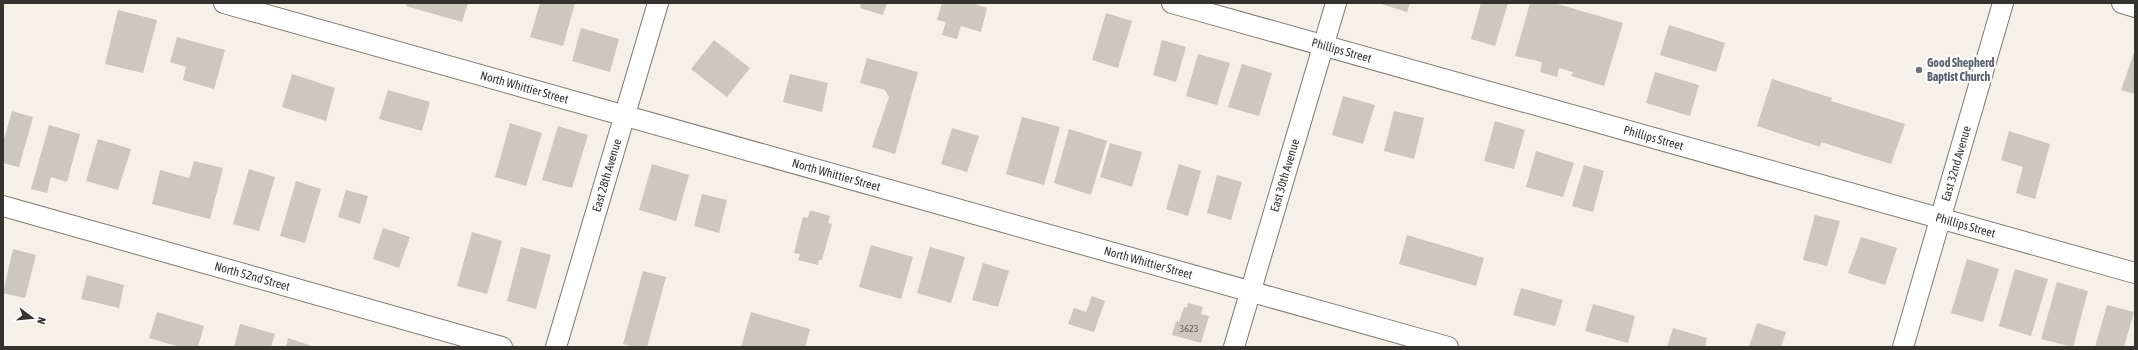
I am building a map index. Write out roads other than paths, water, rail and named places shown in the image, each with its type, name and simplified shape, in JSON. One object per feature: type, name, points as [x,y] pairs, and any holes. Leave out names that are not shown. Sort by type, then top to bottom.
[{"type":"street","name":"North Whittier Street","points":[[224,3],[1448,347]]},
{"type":"street","name":"East 28th Avenue","points":[[556,347],[658,3]]},
{"type":"street","name":"Phillips Street","points":[[1172,3],[2135,273]]},
{"type":"street","name":"East 30th Avenue","points":[[1234,347],[1336,3]]},
{"type":"street","name":"East 32nd Avenue","points":[[1902,347],[2002,3]]},
{"type":"street","points":[[2122,3],[2135,7]]},
{"type":"street","name":"North 52nd Street","points":[[3,206],[502,347]]},
{"type":"place","name":"Good Shepherd Baptist Church","points":[[1919,70]]}]
